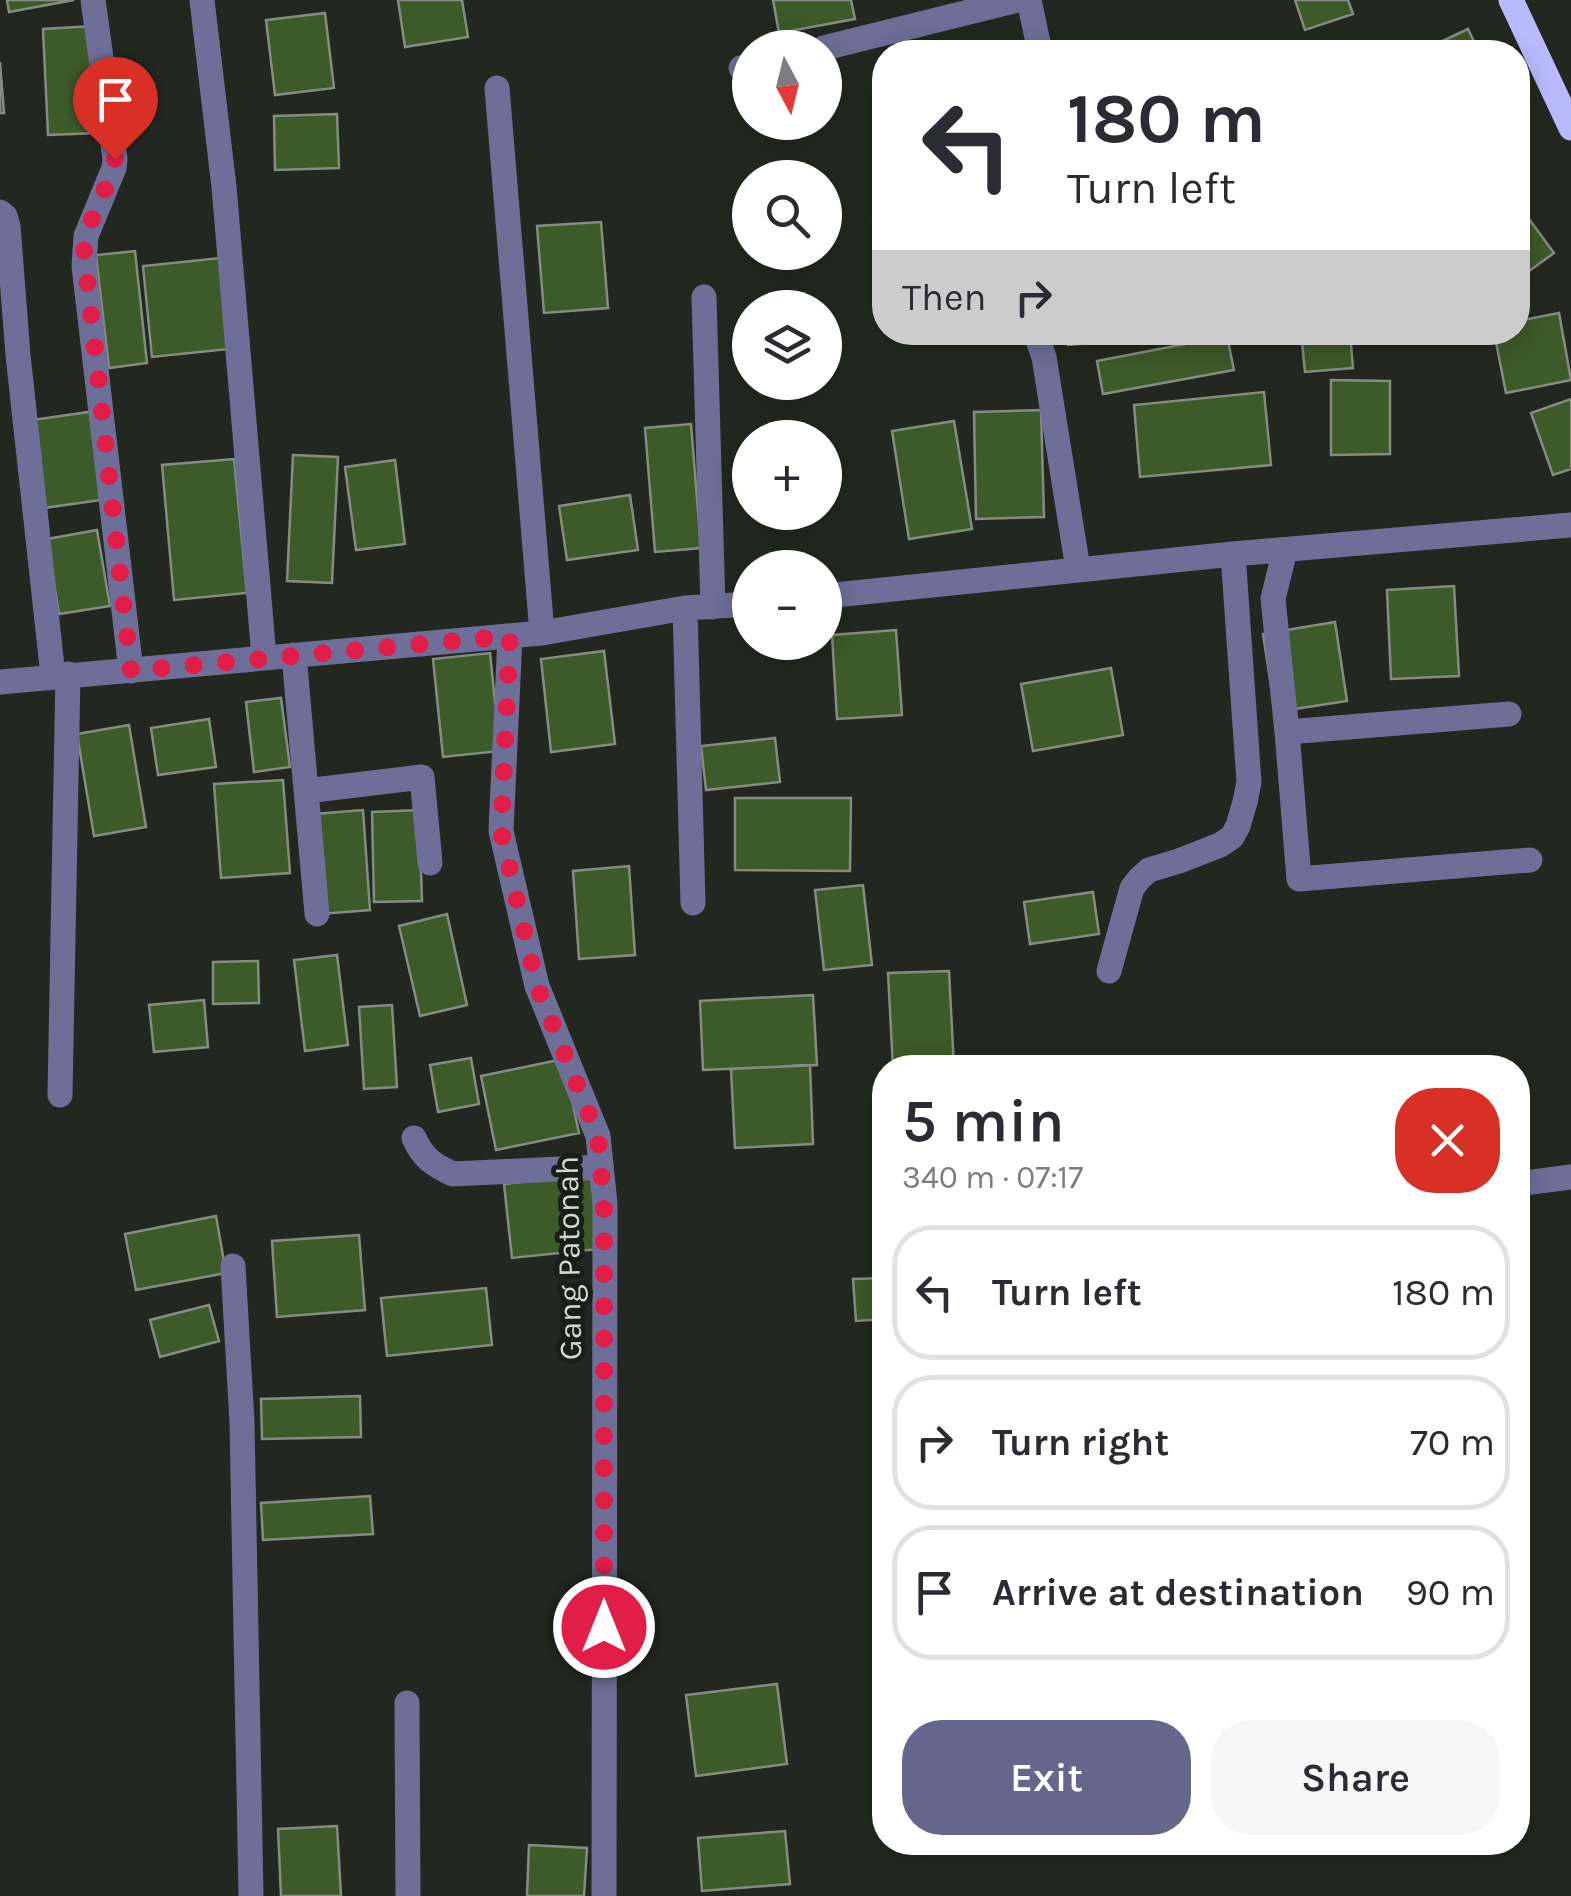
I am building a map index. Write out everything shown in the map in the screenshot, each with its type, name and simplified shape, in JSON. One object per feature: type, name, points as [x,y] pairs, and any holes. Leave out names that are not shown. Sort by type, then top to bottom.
[{"type":"main road","points":[[1512,0],[1571,128]]},
{"type":"street","points":[[93,0],[115,159],[86,236],[84,266],[131,671]]},
{"type":"street","points":[[202,0],[224,187],[264,657]]},
{"type":"street","points":[[842,44],[1017,0]]},
{"type":"street","points":[[1029,0],[1037,40]]},
{"type":"street","points":[[497,88],[542,633]]},
{"type":"street","points":[[0,212],[6,216],[8,226],[18,355],[60,675],[60,1095]]},
{"type":"street","points":[[704,297],[714,608]]},
{"type":"street","points":[[1040,345],[1078,570]]},
{"type":"street","points":[[842,594],[1571,524]]},
{"type":"street","points":[[1285,550],[1272,599],[1299,879],[1530,860]]},
{"type":"street","points":[[1109,972],[1132,888],[1140,878],[1149,870],[1220,844],[1232,837],[1238,826],[1249,782],[1233,554]]},
{"type":"street","points":[[0,682],[542,633],[685,608],[732,606]]},
{"type":"street","points":[[685,608],[693,902]]},
{"type":"street","name":"Gang Patonah","points":[[510,636],[501,831],[537,986],[598,1136],[604,1204],[604,1896]]},
{"type":"street","points":[[294,655],[317,914]]},
{"type":"street","points":[[1287,732],[1509,714]]},
{"type":"street","points":[[306,791],[422,777],[430,862]]},
{"type":"street","points":[[414,1138],[432,1164],[453,1174],[600,1167]]},
{"type":"street","points":[[1530,1183],[1571,1178]]},
{"type":"street","points":[[233,1266],[242,1422],[252,1896]]},
{"type":"street","points":[[407,1703],[408,1896]]},
{"type":"building","points":[[7,0],[74,0],[9,12]]},
{"type":"building","points":[[398,0],[462,0],[468,37],[405,47]]},
{"type":"building","points":[[773,0],[851,0],[855,19],[778,30]]},
{"type":"building","points":[[1295,0],[1348,0],[1353,14],[1305,30]]},
{"type":"building","points":[[325,13],[334,88],[275,95],[266,20]]},
{"type":"building","points":[[93,26],[98,133],[48,135],[43,29]]},
{"type":"building","points":[[1468,29],[1473,40],[1445,40]]},
{"type":"building","points":[[0,62],[4,113],[0,113]]},
{"type":"building","points":[[337,114],[339,168],[275,170],[274,116]]},
{"type":"building","points":[[1530,220],[1554,253],[1530,270]]},
{"type":"building","points":[[601,222],[608,308],[544,313],[537,226]]},
{"type":"building","points":[[135,251],[147,363],[109,368],[96,255]]},
{"type":"building","points":[[220,258],[229,349],[152,357],[143,266]]},
{"type":"building","points":[[1559,313],[1571,380],[1506,393],[1497,345],[1530,345],[1530,319]]},
{"type":"building","points":[[1180,345],[1229,345],[1234,370],[1103,394],[1097,361]]},
{"type":"building","points":[[1302,345],[1351,345],[1353,368],[1305,372]]},
{"type":"building","points":[[1331,380],[1390,381],[1390,454],[1331,455]]},
{"type":"building","points":[[1264,392],[1271,465],[1140,477],[1134,405]]},
{"type":"building","points":[[1571,399],[1571,469],[1553,475],[1531,413]]},
{"type":"building","points":[[1041,410],[1044,517],[976,519],[974,412]]},
{"type":"building","points":[[96,411],[108,499],[44,508],[32,420]]},
{"type":"building","points":[[954,421],[972,529],[909,539],[892,431]]},
{"type":"building","points":[[691,424],[701,548],[655,552],[645,428]]},
{"type":"building","points":[[293,455],[338,457],[332,583],[287,581]]},
{"type":"building","points":[[234,459],[247,593],[174,600],[162,465]]},
{"type":"building","points":[[395,460],[405,544],[356,550],[345,467]]},
{"type":"building","points":[[630,495],[638,550],[567,560],[559,506]]},
{"type":"building","points":[[97,530],[110,606],[59,614],[47,539]]},
{"type":"building","points":[[1454,586],[1459,676],[1391,679],[1387,590]]},
{"type":"building","points":[[1335,622],[1347,701],[1275,712],[1263,634]]},
{"type":"building","points":[[896,630],[902,715],[837,719],[833,660],[842,660],[842,634]]},
{"type":"building","points":[[604,651],[615,744],[551,752],[541,659]]},
{"type":"building","points":[[490,653],[500,751],[443,757],[433,659]]},
{"type":"building","points":[[1111,668],[1123,735],[1033,751],[1021,684]]},
{"type":"building","points":[[281,698],[290,767],[254,772],[246,702]]},
{"type":"building","points":[[209,719],[216,767],[158,775],[151,728]]},
{"type":"building","points":[[129,725],[146,827],[94,836],[77,734]]},
{"type":"building","points":[[775,738],[780,782],[706,790],[701,746]]},
{"type":"building","points":[[283,780],[290,873],[221,878],[214,784]]},
{"type":"building","points":[[735,798],[851,798],[850,871],[735,870]]},
{"type":"building","points":[[363,810],[370,910],[321,914],[314,814]]},
{"type":"building","points":[[419,810],[422,901],[374,902],[372,812]]},
{"type":"building","points":[[629,866],[635,955],[579,959],[573,871]]},
{"type":"building","points":[[863,885],[872,965],[824,970],[815,890]]},
{"type":"building","points":[[1093,892],[1099,934],[1030,944],[1024,902]]},
{"type":"building","points":[[447,914],[467,1005],[420,1016],[399,926]]},
{"type":"building","points":[[337,955],[348,1045],[305,1051],[294,960]]},
{"type":"building","points":[[258,961],[259,1003],[213,1004],[213,962]]},
{"type":"building","points":[[949,971],[953,1055],[892,1055],[888,973]]},
{"type":"building","points":[[813,995],[817,1065],[703,1070],[700,1001]]},
{"type":"building","points":[[204,1000],[208,1047],[154,1052],[149,1005]]},
{"type":"building","points":[[392,1005],[397,1087],[364,1089],[359,1007]]},
{"type":"building","points":[[471,1058],[479,1104],[438,1112],[430,1065]]},
{"type":"building","points":[[563,1059],[579,1133],[496,1150],[481,1076]]},
{"type":"building","points":[[810,1065],[813,1144],[735,1148],[731,1069]]},
{"type":"building","points":[[592,1175],[599,1249],[512,1258],[504,1184]]},
{"type":"building","points":[[216,1216],[226,1273],[136,1290],[125,1234]]},
{"type":"building","points":[[359,1235],[365,1310],[277,1317],[272,1241]]},
{"type":"building","points":[[872,1278],[872,1320],[856,1321],[853,1279]]},
{"type":"building","points":[[486,1288],[492,1345],[387,1356],[381,1298]]},
{"type":"building","points":[[209,1305],[219,1341],[160,1357],[150,1320]]},
{"type":"building","points":[[360,1396],[361,1437],[262,1439],[261,1399]]},
{"type":"building","points":[[370,1496],[373,1534],[263,1540],[261,1503]]},
{"type":"building","points":[[777,1684],[787,1764],[696,1776],[686,1695]]},
{"type":"building","points":[[337,1826],[341,1896],[281,1896],[278,1829]]},
{"type":"building","points":[[785,1831],[790,1884],[702,1891],[698,1838]]},
{"type":"building","points":[[529,1845],[587,1848],[584,1896],[527,1896]]},
{"type":"route","points":[[115,159],[86,236],[84,266],[131,671],[510,636],[501,831],[537,986],[598,1136],[604,1204],[604,1627]]}]
